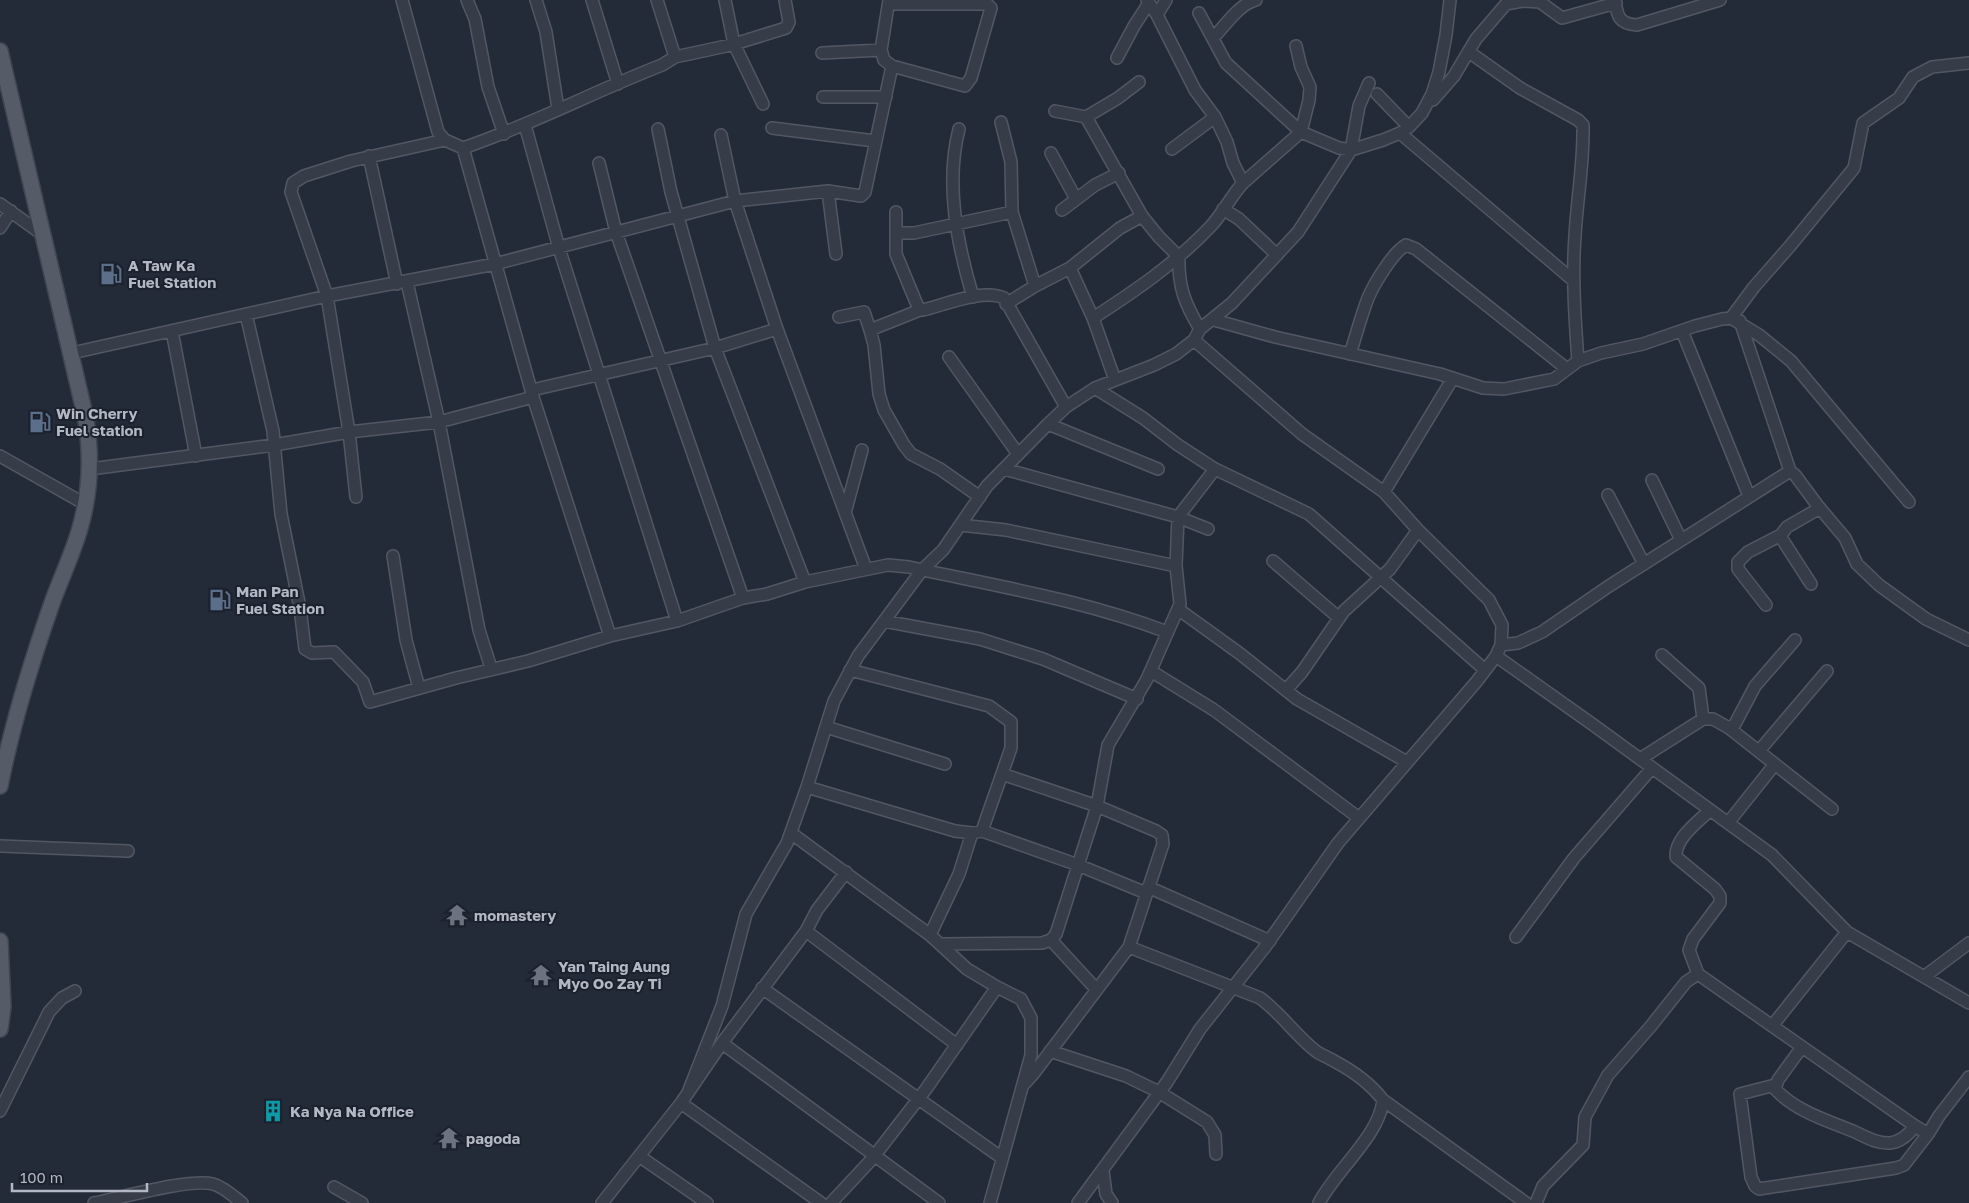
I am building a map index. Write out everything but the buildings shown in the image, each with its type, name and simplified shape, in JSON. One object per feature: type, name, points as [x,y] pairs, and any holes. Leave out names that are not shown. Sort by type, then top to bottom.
[{"type":"main road","points":[[0,51],[42,234],[72,353],[89,440],[90,469],[80,528],[52,603],[17,710],[0,749]]},
{"type":"main road","points":[[0,786],[17,710]]},
{"type":"main road","points":[[0,942],[3,1007],[0,1030]]},
{"type":"street","points":[[402,0],[438,132],[445,140],[463,148],[525,125],[558,109],[662,66],[675,57],[734,44],[786,28],[789,22],[785,0]]},
{"type":"street","points":[[467,0],[475,19],[488,87],[504,134]]},
{"type":"street","points":[[536,0],[546,32],[558,109]]},
{"type":"street","points":[[592,0],[618,84]]},
{"type":"street","points":[[657,0],[675,57]]},
{"type":"street","points":[[725,0],[734,44],[762,104]]},
{"type":"street","points":[[1157,15],[1166,0]]},
{"type":"street","points":[[1213,38],[1242,7],[1256,0]]},
{"type":"street","points":[[1422,113],[1432,94],[1439,72],[1450,0]]},
{"type":"street","points":[[1199,13],[1226,63],[1301,132],[1340,148],[1351,150],[1384,140],[1405,130],[1454,76],[1476,39],[1506,4],[1510,2],[1540,2],[1562,18],[1615,2],[1620,19],[1625,24],[1637,25],[1720,0]]},
{"type":"street","points":[[1118,58],[1148,1],[1195,90],[1215,117],[1243,183]]},
{"type":"street","points":[[889,2],[987,4],[992,8],[972,78],[965,86],[892,66],[884,60],[881,50],[889,2]]},
{"type":"street","points":[[1093,318],[1134,291],[1179,257],[1212,224],[1243,183],[1301,132],[1309,100],[1310,87],[1301,67],[1296,46]]},
{"type":"street","points":[[822,54],[881,50]]},
{"type":"street","points":[[1469,52],[1520,88],[1578,120],[1583,125],[1584,143],[1574,237],[1574,309],[1578,361]]},
{"type":"street","points":[[1969,63],[1932,67],[1913,77],[1899,98],[1863,123],[1854,168],[1754,287],[1736,320],[1790,471],[1795,474],[1845,538],[1857,564],[1879,585],[1926,619],[1969,640]]},
{"type":"street","points":[[72,353],[327,296],[495,264],[734,201],[828,191],[862,196],[865,192],[892,66]]},
{"type":"street","points":[[1055,111],[1086,117],[1118,98],[1139,82]]},
{"type":"street","points":[[689,1090],[722,1006],[746,914],[787,843],[834,701],[858,656],[922,570],[943,550],[987,486],[1048,424],[1066,407],[1095,388],[1154,365],[1176,354],[1232,303],[1298,232],[1351,150],[1359,106],[1369,83]]},
{"type":"street","points":[[1377,94],[1405,130],[1574,281]]},
{"type":"street","points":[[823,97],[886,97]]},
{"type":"street","points":[[1078,1203],[1159,1092],[1200,1029],[1270,941],[1338,843],[1496,656],[1501,645],[1502,625],[1489,600],[1418,530],[1384,492],[1302,434],[1197,334],[1185,303],[1178,277],[1179,257],[1142,216],[1086,117]]},
{"type":"street","points":[[1172,149],[1215,117]]},
{"type":"street","points":[[1001,122],[1011,162],[1012,212],[1034,286]]},
{"type":"street","points":[[525,125],[559,248],[677,621]]},
{"type":"street","points":[[772,128],[875,141]]},
{"type":"street","points":[[658,129],[671,192],[715,348],[805,582]]},
{"type":"street","points":[[959,129],[955,143],[953,168],[956,224],[959,244],[973,297]]},
{"type":"street","points":[[721,135],[734,201],[777,329],[866,570]]},
{"type":"street","points":[[356,497],[349,432],[327,296],[291,192],[293,183],[304,176],[369,156],[445,140]]},
{"type":"street","points":[[463,148],[533,393],[610,636]]},
{"type":"street","points":[[1051,152],[1076,199]]},
{"type":"street","points":[[369,156],[439,422],[479,630],[491,668]]},
{"type":"street","points":[[599,163],[616,232],[743,598]]},
{"type":"street","points":[[1062,210],[1095,185],[1118,174]]},
{"type":"street","points":[[828,191],[836,254]]},
{"type":"street","points":[[0,204],[42,234]]},
{"type":"street","points":[[1223,210],[1239,219],[1277,255]]},
{"type":"street","points":[[0,228],[11,211]]},
{"type":"street","points":[[896,212],[896,254],[913,299],[920,310]]},
{"type":"street","points":[[897,233],[914,233],[1012,212]]},
{"type":"street","points":[[1006,304],[1034,286],[1070,268],[1120,228],[1142,216]]},
{"type":"street","points":[[1350,354],[1368,297],[1391,261],[1401,248],[1406,245],[1416,249],[1567,370]]},
{"type":"street","points":[[1070,268],[1093,318],[1115,380]]},
{"type":"street","points":[[870,330],[920,310],[973,297],[997,295],[1004,298],[1066,407]]},
{"type":"street","points":[[839,317],[864,312],[874,345],[879,394],[884,410],[911,454],[940,470],[980,497]]},
{"type":"street","points":[[246,314],[273,431],[281,514],[300,608],[305,650],[312,653],[334,652],[363,682],[370,702],[491,668],[528,661],[610,636],[677,621],[743,598],[767,594],[805,582],[888,565],[922,570],[1078,602],[1134,619],[1167,632]]},
{"type":"street","points":[[1214,320],[1275,337],[1440,374],[1483,388],[1504,389],[1554,379],[1578,361],[1600,353],[1643,344],[1682,330],[1722,319],[1736,320],[1792,361],[1909,502]]},
{"type":"street","points":[[90,469],[274,445],[349,432],[439,422],[600,374],[715,348],[777,329]]},
{"type":"street","points":[[1682,330],[1749,496]]},
{"type":"street","points":[[172,331],[196,456]]},
{"type":"street","points":[[949,357],[1018,454]]},
{"type":"street","points":[[1384,492],[1453,378]]},
{"type":"street","points":[[1095,388],[1143,418],[1178,446],[1215,469],[1309,514],[1485,670]]},
{"type":"street","points":[[1048,424],[1158,470]]},
{"type":"street","points":[[845,513],[862,450]]},
{"type":"street","points":[[0,456],[85,504]]},
{"type":"street","points":[[1004,469],[1178,517],[1208,529]]},
{"type":"street","points":[[941,944],[1042,943],[1051,940],[1056,934],[1097,806],[1108,745],[1151,671],[1180,604],[1176,566],[1178,517],[1215,469]]},
{"type":"street","points":[[1501,645],[1518,643],[1542,632],[1790,471]]},
{"type":"street","points":[[1652,480],[1681,540]]},
{"type":"street","points":[[1608,495],[1644,564]]},
{"type":"street","points":[[1766,605],[1738,569],[1738,562],[1748,552],[1781,535],[1787,527],[1820,508]]},
{"type":"street","points":[[960,525],[1006,530],[1176,566]]},
{"type":"street","points":[[1286,690],[1302,672],[1344,611],[1390,569],[1418,530]]},
{"type":"street","points":[[1781,535],[1811,584]]},
{"type":"street","points":[[393,556],[406,640],[419,688]]},
{"type":"street","points":[[1273,561],[1339,618]]},
{"type":"street","points":[[1178,609],[1239,653],[1297,699],[1407,762]]},
{"type":"street","points":[[884,621],[980,639],[1034,656],[1136,699]]},
{"type":"street","points":[[1729,728],[1735,724],[1740,716],[1754,686],[1795,640]]},
{"type":"street","points":[[1662,655],[1699,688],[1703,719]]},
{"type":"street","points":[[1496,656],[1772,855],[1847,932],[1969,1003]]},
{"type":"street","points":[[850,670],[989,706],[1000,712],[1011,722],[1011,748],[1002,774],[959,874],[930,935]]},
{"type":"street","points":[[1151,671],[1214,710],[1359,818]]},
{"type":"street","points":[[1759,751],[1827,671]]},
{"type":"street","points":[[1640,759],[1703,719],[1713,720],[1729,728],[1832,809]]},
{"type":"street","points":[[826,727],[945,764]]},
{"type":"street","points":[[1728,824],[1775,764]]},
{"type":"street","points":[[1516,937],[1574,858],[1652,768]]},
{"type":"street","points":[[1002,774],[1097,806],[1156,831],[1162,836],[1163,844],[1129,947],[1022,1085]]},
{"type":"street","points":[[807,787],[954,831],[977,832],[1078,865],[1147,890],[1270,941]]},
{"type":"street","points":[[1710,810],[1676,848],[1676,857],[1715,889],[1720,896],[1720,904],[1693,939],[1688,950],[1698,974],[1928,1134]]},
{"type":"street","points":[[791,833],[930,935],[967,969],[996,987],[1021,999],[1031,1018],[1031,1055],[990,1203]]},
{"type":"street","points":[[0,846],[128,851]]},
{"type":"street","points":[[602,1203],[681,1103],[722,1043],[806,931],[817,910],[846,872]]},
{"type":"street","points":[[806,931],[957,1045]]},
{"type":"street","points":[[1772,1026],[1847,932]]},
{"type":"street","points":[[1051,940],[1096,989]]},
{"type":"street","points":[[1925,976],[1969,943]]},
{"type":"street","points":[[1129,947],[1260,998],[1275,1008],[1293,1030],[1318,1052],[1354,1072],[1377,1092],[1383,1100],[1526,1203]]},
{"type":"street","points":[[1536,1203],[1543,1186],[1583,1145],[1585,1117],[1608,1075],[1686,982],[1698,974]]},
{"type":"street","points":[[832,1203],[875,1155],[918,1099],[996,987]]},
{"type":"street","points":[[762,988],[1002,1158]]},
{"type":"street","points":[[0,1110],[49,1012],[62,998],[75,991]]},
{"type":"street","points":[[722,1043],[939,1203]]},
{"type":"street","points":[[1802,1047],[1775,1085],[1740,1094],[1752,1177],[1755,1186],[1760,1189],[1896,1168],[1904,1164],[1969,1077]]},
{"type":"street","points":[[1050,1051],[1126,1076],[1159,1092],[1207,1122],[1215,1135],[1216,1154]]},
{"type":"street","points":[[1775,1085],[1775,1089],[1779,1094],[1800,1109],[1881,1143],[1892,1143],[1909,1134],[1915,1126]]},
{"type":"street","points":[[1319,1203],[1372,1128],[1382,1111],[1383,1100]]},
{"type":"street","points":[[681,1103],[821,1203]]},
{"type":"street","points":[[639,1156],[707,1203]]},
{"type":"street","points":[[1103,1171],[1106,1194],[1112,1203]]},
{"type":"street","points":[[94,1203],[196,1182],[214,1184],[242,1203]]},
{"type":"street","points":[[334,1187],[362,1203]]},
{"type":"place","name":"A Taw Ka Fuel Station","points":[[111,274]]},
{"type":"place","name":"Win Cherry Fuel station","points":[[40,422]]},
{"type":"place","name":"Man Pan Fuel Station","points":[[220,600]]},
{"type":"place","name":"momastery","points":[[457,915]]},
{"type":"place","name":"Yan Taing Aung Myo Oo Zay Ti","points":[[541,975]]},
{"type":"place","name":"Ka Nya Na Office","points":[[273,1111]]},
{"type":"place","name":"pagoda","points":[[449,1138]]}]
